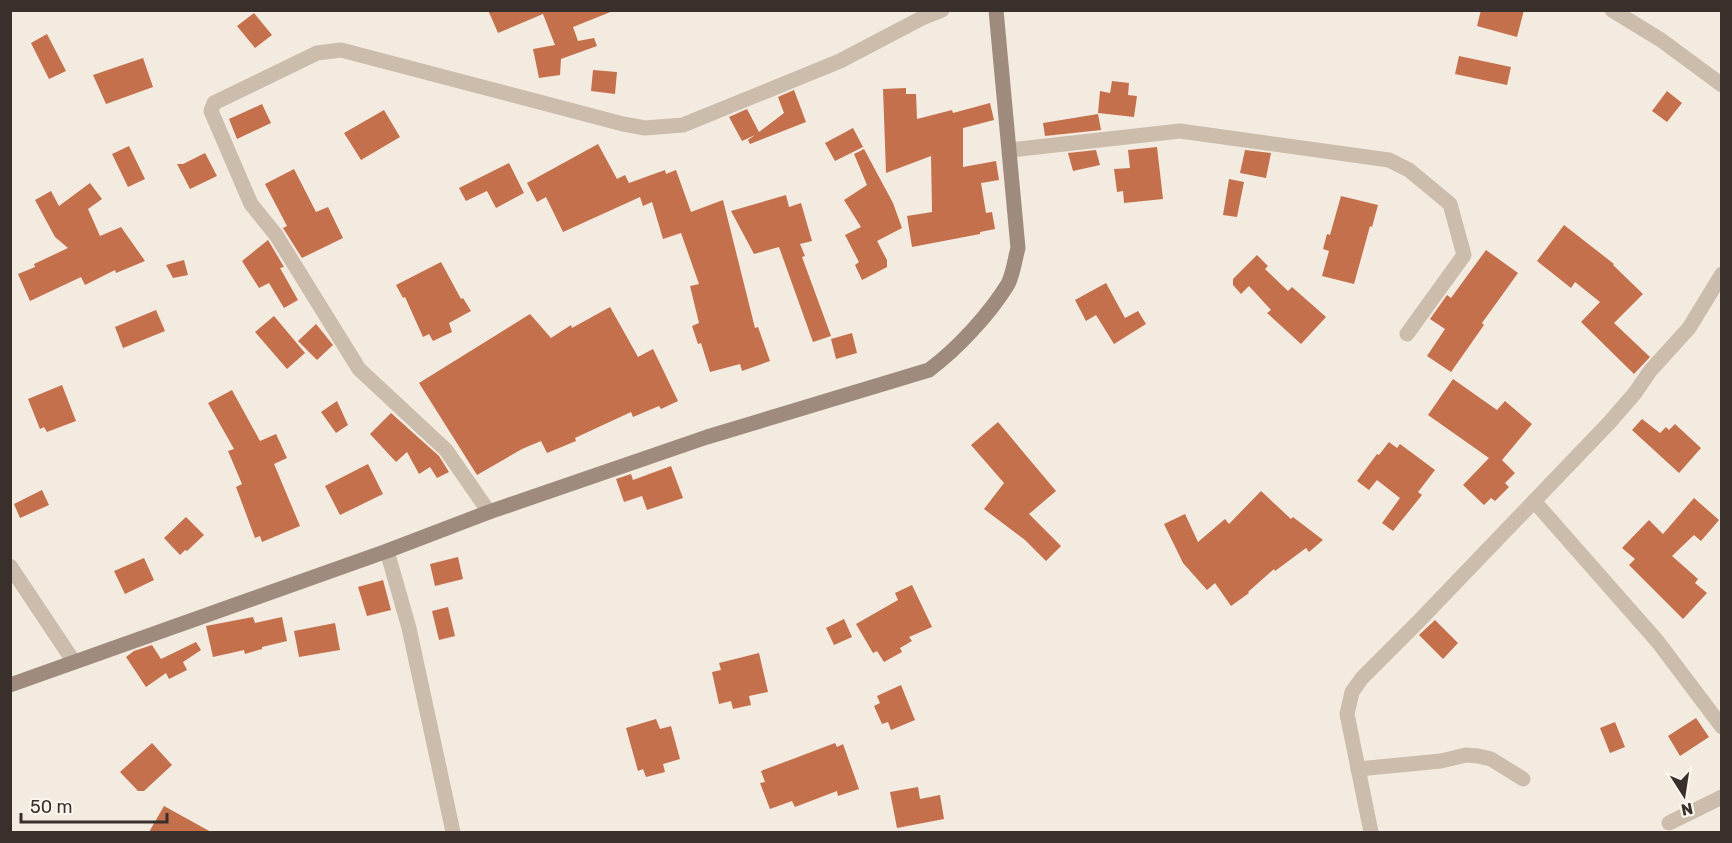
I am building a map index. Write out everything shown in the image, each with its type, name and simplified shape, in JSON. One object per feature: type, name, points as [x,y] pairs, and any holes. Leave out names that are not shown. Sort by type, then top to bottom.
[{"type":"street","points":[[489,512],[446,450],[359,369],[276,235],[251,204],[211,111],[214,103],[317,53],[341,50],[623,124],[645,128],[683,125],[840,62],[922,18],[942,10]]},
{"type":"street","points":[[10,685],[387,551],[489,512],[707,437],[928,370],[947,356],[1009,283],[1018,248],[996,10]]},
{"type":"street","points":[[1612,10],[1661,40],[1722,84]]},
{"type":"street","points":[[1010,150],[1180,131],[1389,160],[1409,170],[1450,204],[1464,255],[1407,334]]},
{"type":"street","points":[[1371,832],[1347,714],[1352,692],[1362,678],[1610,423],[1650,371],[1689,328],[1722,274]]},
{"type":"street","points":[[1534,501],[1658,642],[1722,728]]},
{"type":"street","points":[[387,551],[409,628],[453,832]]},
{"type":"street","points":[[10,566],[74,662]]},
{"type":"street","points":[[1358,769],[1441,761],[1466,755],[1491,759],[1523,779]]},
{"type":"street","points":[[1670,823],[1722,797]]},
{"type":"building","points":[[488,10],[613,11],[573,27],[578,41],[594,38],[597,46],[561,59],[560,75],[539,78],[533,49],[555,45],[543,14],[498,33]]},
{"type":"building","points":[[1481,10],[1524,10],[1517,37],[1477,26]]},
{"type":"building","points":[[254,13],[272,35],[255,48],[237,26]]},
{"type":"building","points":[[47,34],[66,71],[49,79],[31,43]]},
{"type":"building","points":[[1459,56],[1511,67],[1507,85],[1455,74]]},
{"type":"building","points":[[143,58],[153,87],[106,104],[93,75]]},
{"type":"building","points":[[593,70],[617,72],[615,94],[591,91]]},
{"type":"building","points":[[1112,81],[1129,83],[1128,95],[1137,96],[1134,117],[1098,113],[1100,91],[1110,93]]},
{"type":"building","points":[[906,88],[906,94],[916,94],[917,119],[952,110],[953,113],[990,103],[994,120],[963,128],[963,167],[996,161],[999,180],[981,183],[986,213],[992,212],[995,229],[912,247],[907,216],[932,212],[931,156],[886,173],[883,89]]},
{"type":"building","points":[[794,90],[806,122],[750,144],[748,140],[755,135],[742,141],[729,117],[747,109],[759,132],[784,113],[778,97]]},
{"type":"building","points":[[1667,91],[1682,103],[1667,122],[1652,111]]},
{"type":"building","points":[[262,104],[271,123],[237,139],[229,119]]},
{"type":"building","points":[[384,110],[400,137],[361,160],[344,133]]},
{"type":"building","points":[[1098,114],[1101,130],[1045,136],[1043,123]]},
{"type":"building","points":[[853,128],[863,147],[835,161],[825,143]]},
{"type":"building","points":[[598,144],[617,179],[625,175],[629,183],[665,170],[666,174],[676,170],[691,212],[723,200],[755,328],[758,327],[770,361],[742,371],[740,364],[710,372],[701,343],[698,344],[692,326],[699,323],[690,286],[699,284],[681,233],[663,239],[652,202],[643,206],[640,197],[563,232],[546,197],[537,202],[527,183]]},
{"type":"building","points":[[129,146],[145,179],[128,187],[112,154]]},
{"type":"building","points":[[1157,147],[1163,199],[1124,203],[1123,191],[1117,192],[1114,169],[1130,168],[1128,150]]},
{"type":"building","points":[[864,149],[893,203],[902,228],[877,241],[887,260],[887,267],[862,280],[855,265],[859,262],[845,235],[861,227],[844,200],[867,185],[854,154]]},
{"type":"building","points":[[1096,150],[1100,165],[1073,171],[1068,153]]},
{"type":"building","points":[[1245,150],[1271,153],[1266,178],[1240,173]]},
{"type":"building","points":[[205,153],[217,176],[190,189],[177,164],[183,164]]},
{"type":"building","points":[[509,163],[524,193],[496,208],[487,191],[466,201],[459,188]]},
{"type":"building","points":[[294,169],[316,212],[328,207],[343,238],[302,258],[283,228],[287,226],[265,184]]},
{"type":"building","points":[[1229,179],[1244,182],[1237,217],[1223,215]]},
{"type":"building","points":[[90,183],[102,199],[88,209],[100,236],[121,227],[145,261],[116,273],[115,270],[85,285],[81,277],[30,301],[18,274],[68,248],[55,237],[35,200],[51,191],[59,206]]},
{"type":"building","points":[[786,195],[789,207],[801,203],[812,241],[800,244],[805,256],[802,257],[831,336],[813,342],[779,247],[754,254],[731,211]]},
{"type":"building","points":[[1341,196],[1378,205],[1354,284],[1322,276],[1329,251],[1323,249],[1327,234],[1330,235]]},
{"type":"building","points":[[1564,225],[1614,264],[1643,294],[1614,323],[1650,357],[1634,374],[1581,322],[1600,302],[1575,282],[1571,288],[1537,261]]},
{"type":"building","points":[[268,240],[284,267],[280,268],[298,300],[284,308],[269,283],[259,288],[242,261]]},
{"type":"building","points":[[1486,250],[1518,273],[1451,372],[1427,356],[1445,329],[1430,319],[1447,295],[1451,298]]},
{"type":"building","points":[[1257,255],[1268,266],[1265,269],[1288,291],[1292,287],[1326,317],[1301,344],[1267,313],[1271,310],[1249,286],[1241,294],[1233,285],[1233,279]]},
{"type":"building","points":[[184,260],[188,275],[173,278],[166,265]]},
{"type":"building","points":[[441,262],[461,299],[463,298],[471,311],[449,323],[452,332],[433,341],[429,334],[423,337],[405,297],[403,298],[396,285]]},
{"type":"building","points":[[1106,283],[1125,318],[1138,311],[1146,324],[1114,344],[1096,315],[1086,321],[1075,300]]},
{"type":"building","points":[[610,307],[638,357],[653,349],[678,401],[661,409],[659,406],[633,417],[631,412],[575,438],[576,441],[547,453],[541,441],[522,449],[477,475],[419,383],[530,314],[551,338],[571,325],[572,328]]},
{"type":"building","points":[[156,310],[165,331],[123,348],[115,327]]},
{"type":"building","points":[[274,316],[305,353],[287,369],[255,332]]},
{"type":"building","points":[[316,324],[333,345],[317,360],[298,341]]},
{"type":"building","points":[[852,333],[857,353],[836,359],[831,339]]},
{"type":"building","points":[[1453,379],[1497,410],[1505,401],[1532,424],[1502,460],[1515,473],[1505,483],[1509,487],[1495,501],[1491,498],[1484,505],[1463,485],[1489,458],[1428,415]]},
{"type":"building","points":[[62,385],[76,421],[47,432],[44,427],[40,429],[28,399]]},
{"type":"building","points":[[232,390],[260,441],[276,434],[287,458],[274,464],[300,526],[262,542],[260,536],[255,538],[236,487],[242,484],[228,451],[234,449],[208,403]]},
{"type":"building","points":[[337,401],[348,425],[336,433],[321,412]]},
{"type":"building","points":[[391,413],[439,456],[449,472],[437,478],[430,467],[419,474],[407,452],[396,462],[370,434]]},
{"type":"building","points":[[1642,419],[1660,433],[1666,427],[1669,430],[1675,424],[1701,448],[1679,473],[1632,430]]},
{"type":"building","points":[[998,422],[1056,491],[1029,514],[1061,546],[1046,561],[1025,540],[984,509],[1004,483],[971,445]]},
{"type":"building","points":[[1389,442],[1397,448],[1400,444],[1435,470],[1418,492],[1422,495],[1393,531],[1382,523],[1400,498],[1377,480],[1369,490],[1357,481]]},
{"type":"building","points":[[368,464],[383,494],[340,515],[325,486]]},
{"type":"building","points":[[671,466],[683,498],[647,510],[642,496],[624,502],[616,479],[631,474],[633,480]]},
{"type":"building","points":[[42,490],[49,505],[20,518],[14,504]]},
{"type":"building","points":[[1261,491],[1291,519],[1293,517],[1323,540],[1309,552],[1306,548],[1275,571],[1274,569],[1249,593],[1231,606],[1215,583],[1207,590],[1183,563],[1164,524],[1185,514],[1198,542],[1225,519],[1229,524]]},
{"type":"building","points":[[1694,498],[1719,520],[1701,541],[1694,535],[1672,556],[1698,579],[1695,583],[1707,593],[1683,619],[1629,565],[1635,559],[1622,548],[1649,520],[1663,534]]},
{"type":"building","points":[[186,517],[204,535],[180,555],[164,538]]},
{"type":"building","points":[[458,557],[463,579],[435,586],[430,564]]},
{"type":"building","points":[[144,558],[154,580],[125,594],[114,571]]},
{"type":"building","points":[[383,580],[391,610],[367,616],[358,587]]},
{"type":"building","points":[[912,585],[932,627],[909,637],[912,641],[900,648],[902,652],[884,662],[877,651],[873,653],[856,624],[898,600],[895,593]]},
{"type":"building","points":[[448,607],[455,636],[439,640],[432,611]]},
{"type":"building","points":[[253,617],[255,623],[282,617],[287,641],[245,654],[244,650],[213,657],[206,626]]},
{"type":"building","points":[[844,619],[852,637],[834,645],[826,628]]},
{"type":"building","points":[[1435,620],[1458,643],[1443,659],[1419,635]]},
{"type":"building","points":[[335,623],[340,650],[299,657],[294,631]]},
{"type":"building","points":[[196,642],[201,650],[183,662],[187,670],[169,679],[166,673],[146,687],[126,657],[134,651],[152,645],[161,659]]},
{"type":"building","points":[[759,653],[768,692],[749,696],[751,705],[733,709],[731,701],[719,704],[712,672],[721,670],[719,663]]},
{"type":"building","points":[[901,685],[915,720],[891,730],[888,722],[882,724],[874,706],[880,703],[877,696]]},
{"type":"building","points":[[1696,718],[1709,737],[1680,756],[1668,736]]},
{"type":"building","points":[[656,719],[660,729],[671,726],[680,759],[663,764],[665,772],[646,777],[643,769],[638,771],[626,728]]},
{"type":"building","points":[[1615,722],[1625,747],[1610,753],[1600,728]]},
{"type":"building","points":[[152,743],[172,765],[144,791],[138,791],[120,772]]},
{"type":"building","points":[[835,743],[837,747],[843,744],[859,789],[838,796],[837,791],[795,807],[792,801],[770,809],[760,783],[765,782],[761,771]]},
{"type":"building","points":[[918,787],[920,799],[940,795],[944,819],[897,828],[890,792]]},
{"type":"building","points":[[164,806],[211,832],[149,832]]}]
